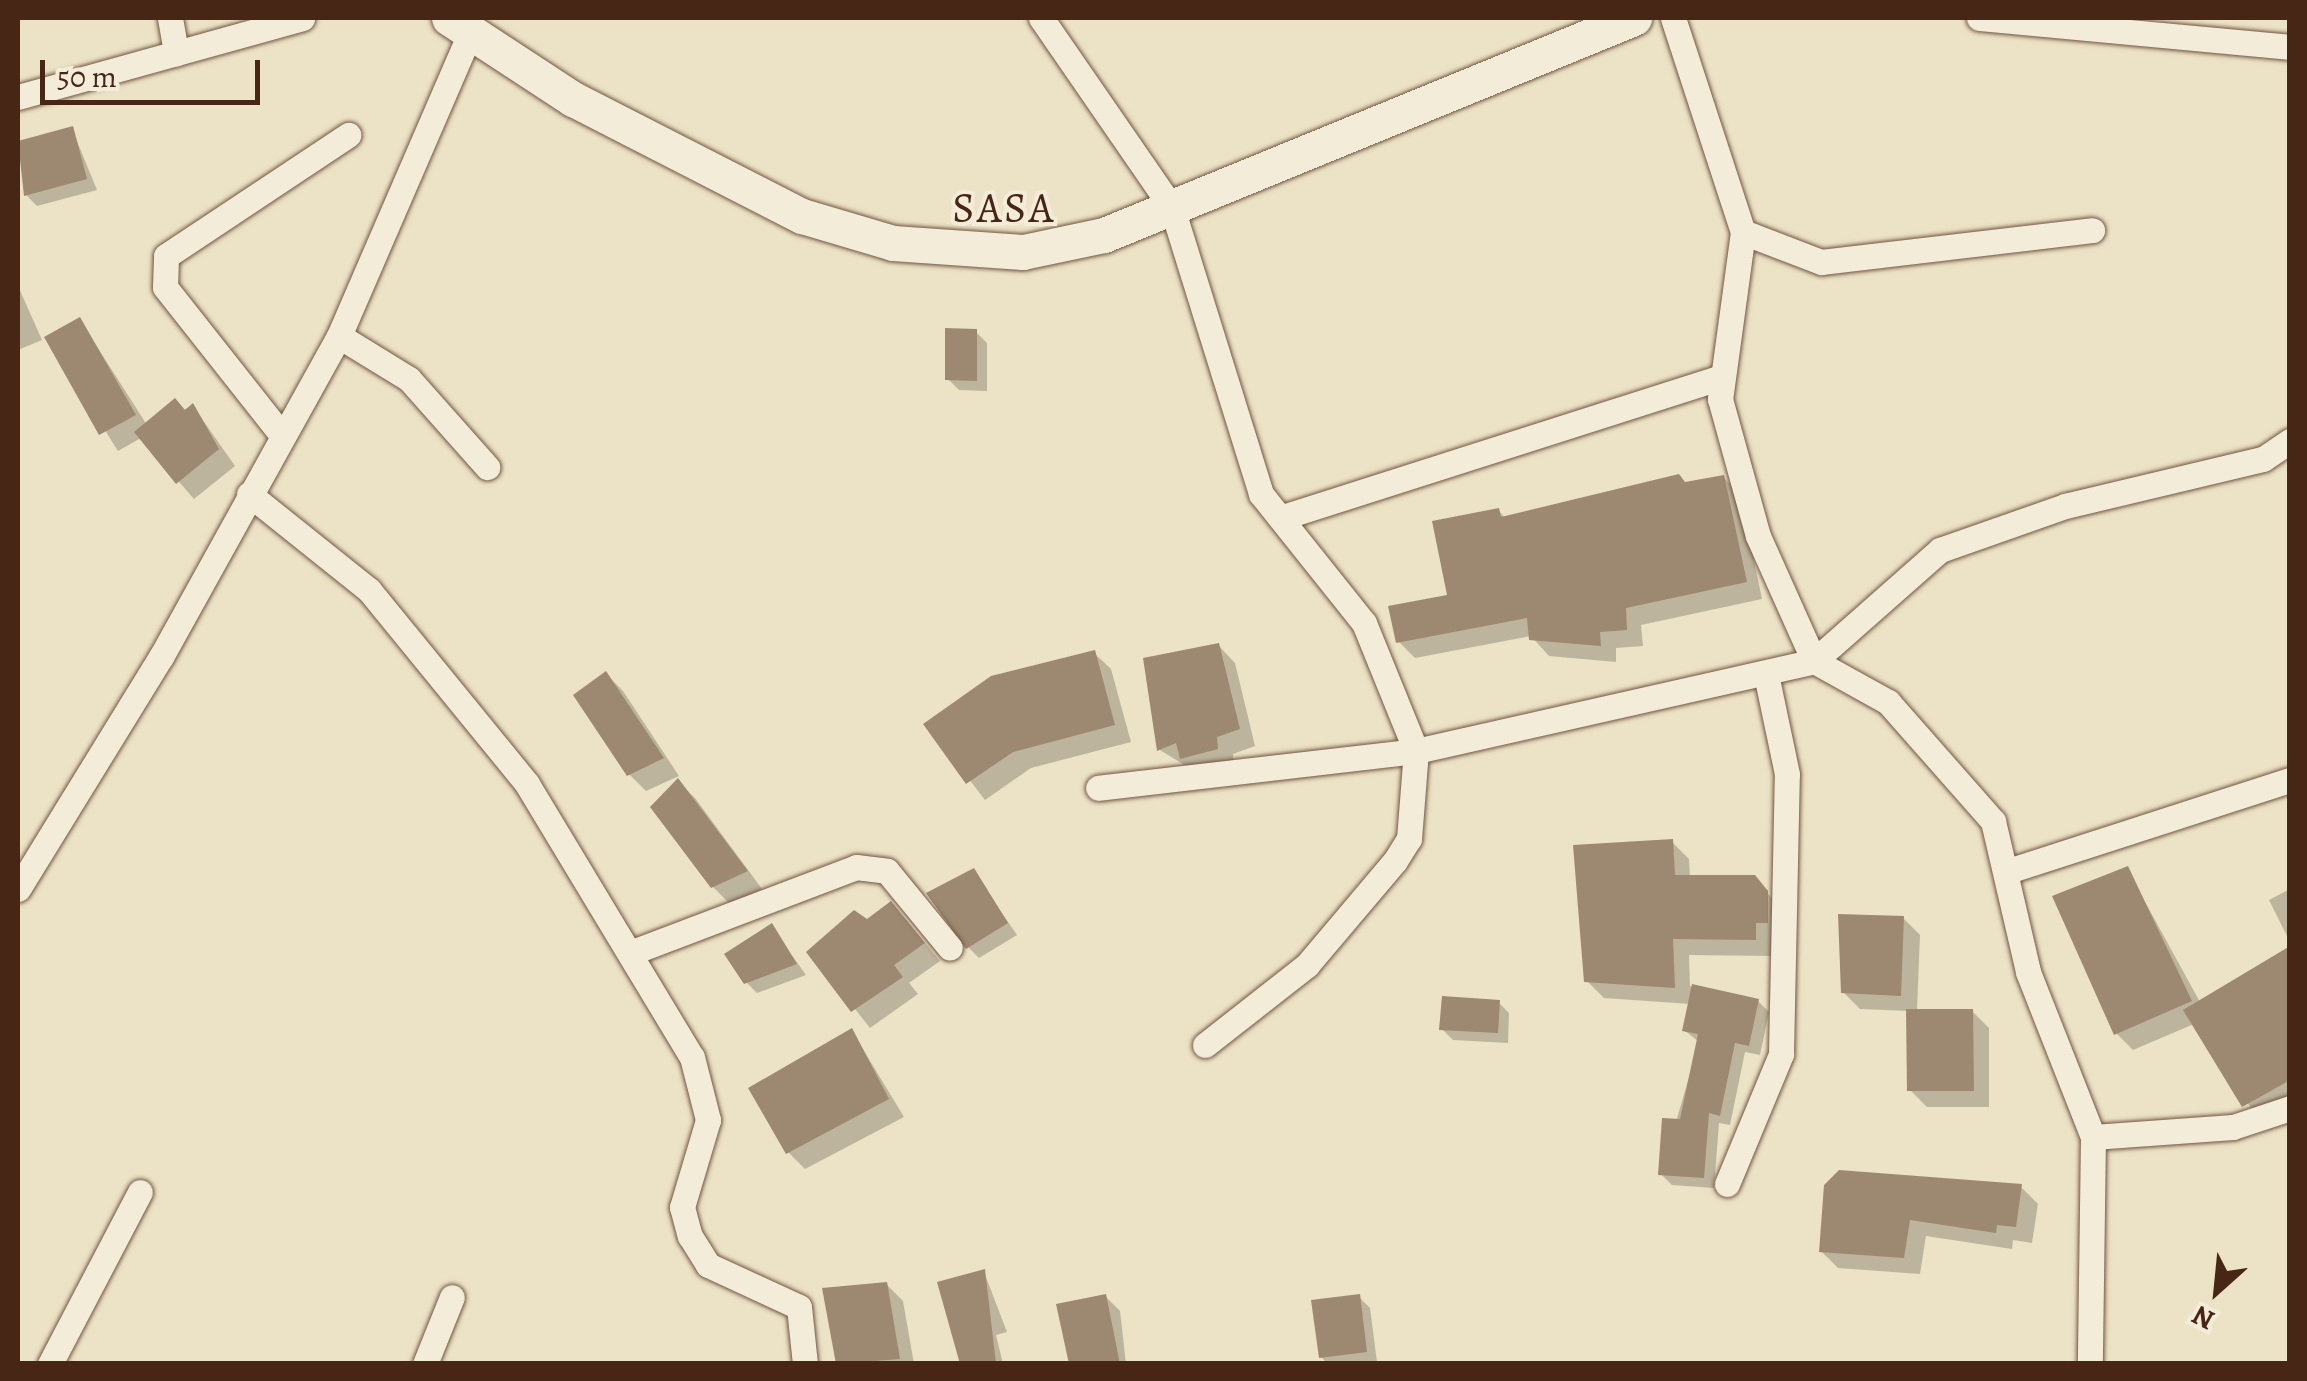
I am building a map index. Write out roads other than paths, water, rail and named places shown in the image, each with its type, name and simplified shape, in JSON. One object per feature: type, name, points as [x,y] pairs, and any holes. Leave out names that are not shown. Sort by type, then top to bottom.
[{"type":"street","points":[[170,18],[176,53]]},
{"type":"street","points":[[18,97],[302,18]]},
{"type":"street","points":[[1041,18],[1172,208],[1261,494],[1283,516],[1364,623],[1416,751],[1409,839],[1395,862],[1307,966],[1205,1045]]},
{"type":"street","points":[[18,889],[339,336],[459,26],[802,216],[893,243],[1024,252],[1172,208],[1634,18]]},
{"type":"street","points":[[1674,18],[1744,232],[1719,378],[1758,536],[1814,662],[1888,702],[1965,784],[1993,821],[2008,872],[2028,972],[2093,1138],[2090,1364]]},
{"type":"street","points":[[1979,18],[2290,47]]},
{"type":"street","points":[[281,434],[165,287],[166,256],[348,135]]},
{"type":"street","points":[[1744,232],[1821,262],[2092,230]]},
{"type":"street","points":[[339,336],[409,379],[487,467]]},
{"type":"street","points":[[1283,516],[1719,378]]},
{"type":"street","points":[[1098,788],[1416,751],[1814,662],[1952,544],[2065,506],[2263,460],[2290,441]]},
{"type":"street","points":[[249,494],[422,646],[526,784],[692,1056],[708,1120],[682,1207],[690,1236],[708,1265],[799,1307],[806,1364]]},
{"type":"street","points":[[1727,1184],[1781,1054],[1788,774],[1766,674]]},
{"type":"street","points":[[2008,872],[2290,780]]},
{"type":"street","points":[[630,953],[856,867],[887,871],[950,948]]},
{"type":"street","points":[[2093,1138],[2233,1127],[2290,1108]]},
{"type":"street","points":[[50,1364],[140,1192]]},
{"type":"street","points":[[425,1364],[452,1297]]},
{"type":"district","name":"SASA","points":[[1004,208]]}]
